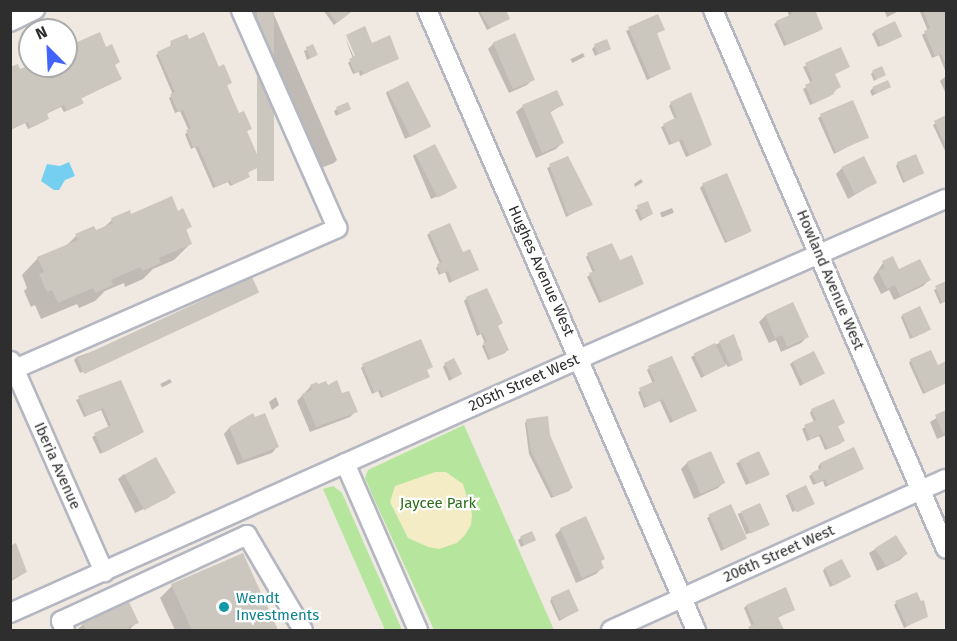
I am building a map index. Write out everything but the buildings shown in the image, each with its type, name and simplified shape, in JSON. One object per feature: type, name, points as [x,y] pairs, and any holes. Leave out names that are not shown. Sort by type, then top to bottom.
[{"type":"street","points":[[10,22],[36,10]]},
{"type":"street","points":[[13,364],[337,228],[242,10]]},
{"type":"street","name":"Hughes Avenue West","points":[[427,10],[696,630]]},
{"type":"street","name":"Howland Avenue West","points":[[713,10],[946,549]]},
{"type":"street","name":"205th Street West","points":[[10,613],[579,358],[946,199]]},
{"type":"street","name":"Iberia Avenue","points":[[13,364],[104,572]]},
{"type":"street","points":[[345,464],[418,630]]},
{"type":"street","name":"206th Street West","points":[[611,630],[946,479]]},
{"type":"street","points":[[65,630],[61,621],[247,536],[303,630]]},
{"type":"street","points":[[138,557],[150,581]]},
{"type":"green space","name":"Jaycee Park","points":[[464,425],[554,630],[434,630],[375,501],[365,478],[368,470]]},
{"type":"green space","points":[[333,486],[342,493],[402,630],[385,630],[323,489]]},
{"type":"sand","points":[[435,472],[446,472],[463,484],[472,514],[471,525],[465,535],[457,543],[439,549],[408,538],[390,502],[395,486]]},
{"type":"water","points":[[69,162],[75,176],[65,180],[59,190],[54,190],[41,181],[47,164],[60,166]]},
{"type":"place","name":"Wendt Investments","points":[[224,607]]}]
